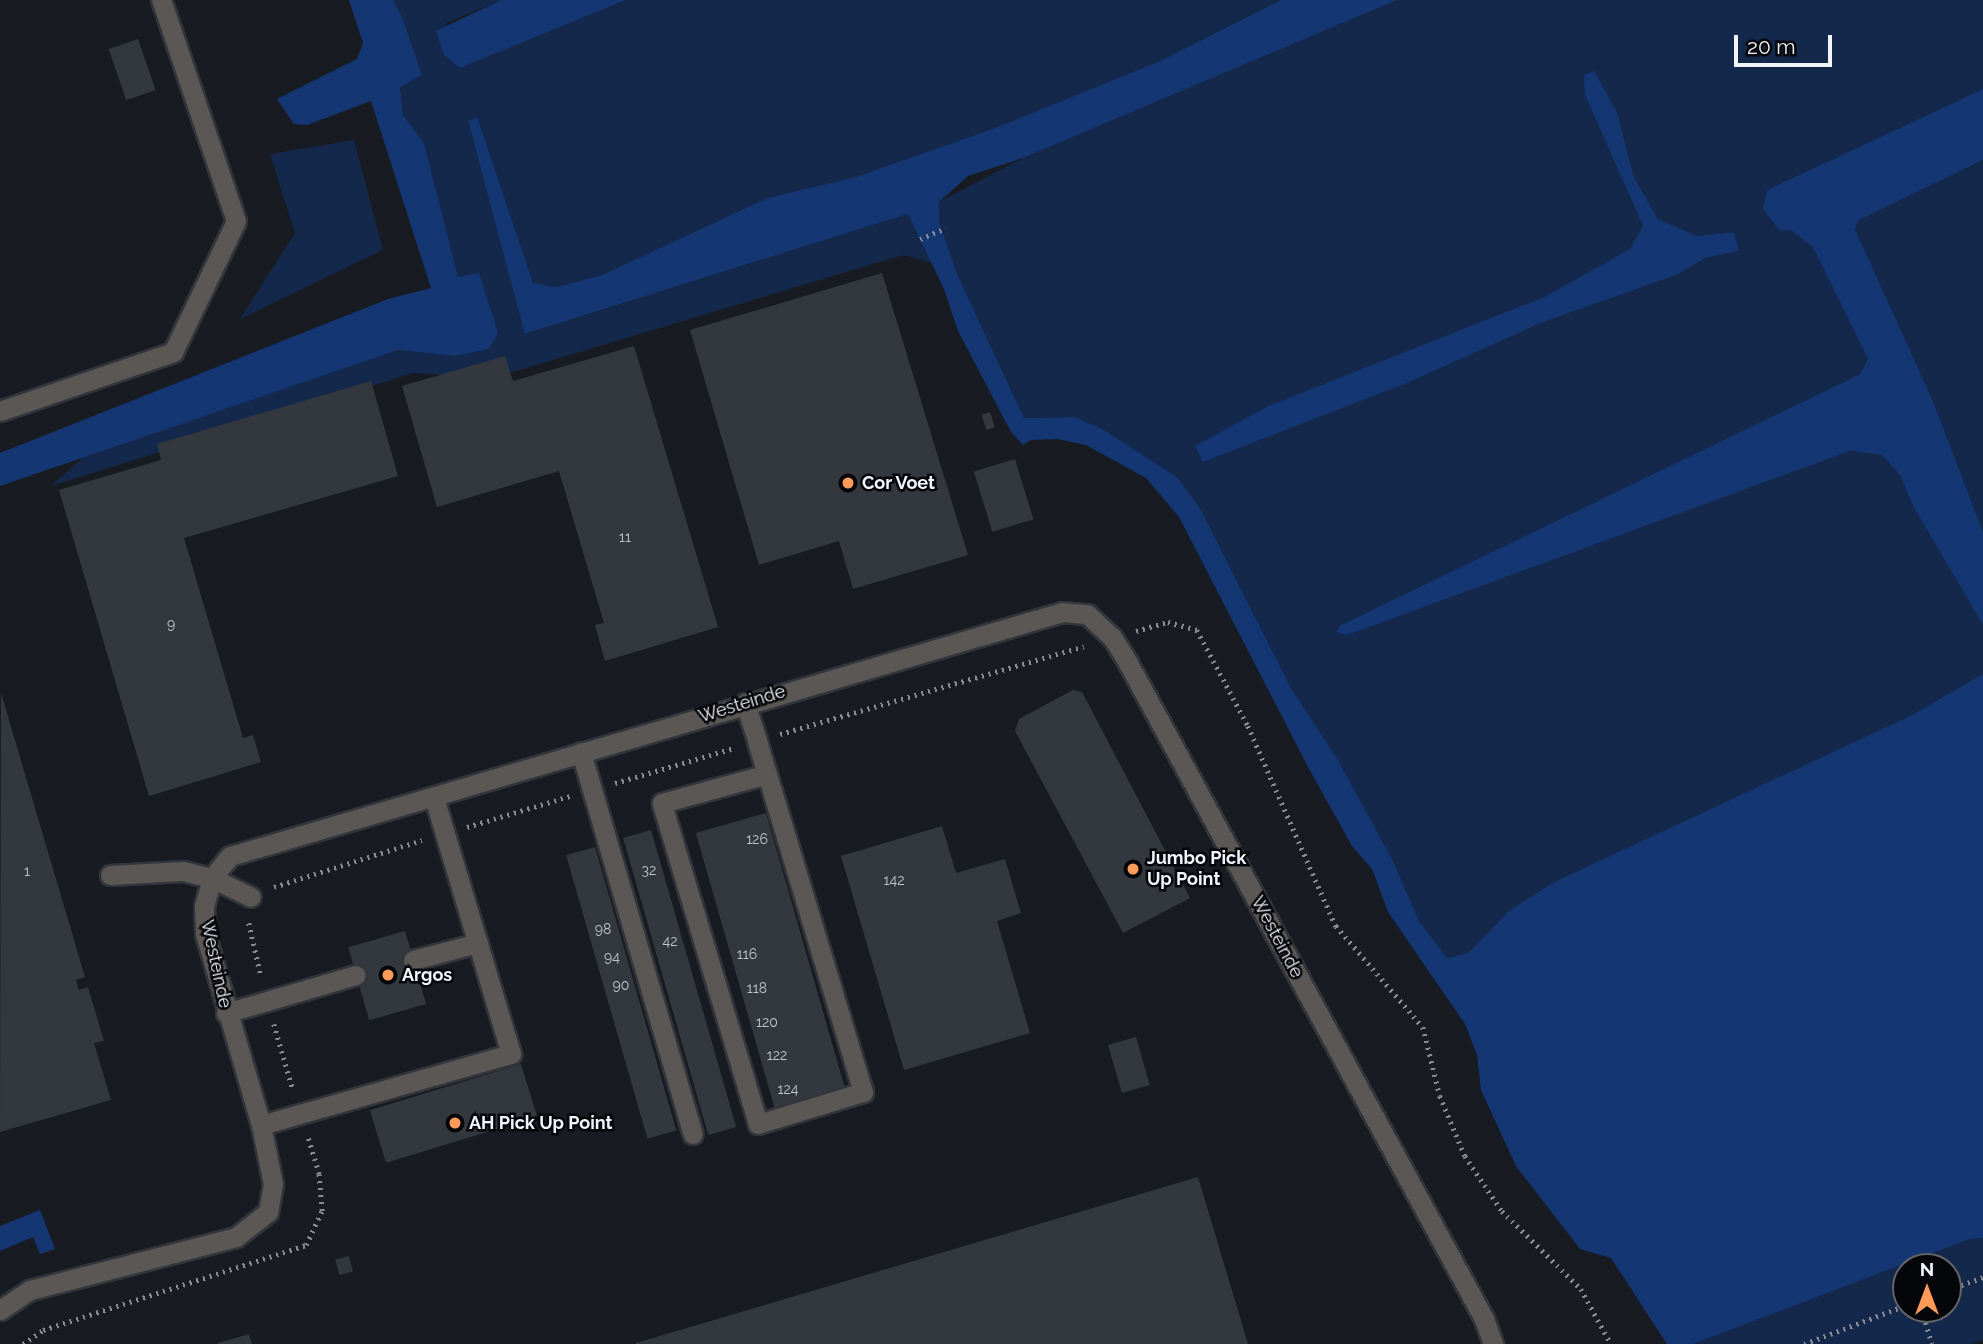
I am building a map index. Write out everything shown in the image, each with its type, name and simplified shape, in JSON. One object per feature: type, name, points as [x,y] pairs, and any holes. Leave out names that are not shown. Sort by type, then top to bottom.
[{"type":"street","points":[[0,411],[173,352],[236,221],[161,0]]},
{"type":"street","name":"Westeinde","points":[[0,1310],[30,1290],[236,1237],[268,1212],[273,1184],[261,1125],[205,934],[204,906],[212,878],[230,856],[265,843],[434,797],[745,703],[1062,612],[1087,614],[1112,637],[1484,1318],[1493,1344]]},
{"type":"street","points":[[745,703],[767,774],[863,1092],[758,1124],[662,803],[767,774]]},
{"type":"street","points":[[581,752],[693,1134]]},
{"type":"street","points":[[261,1125],[511,1054],[434,797]]},
{"type":"street","points":[[110,875],[183,871],[212,878],[251,897]]},
{"type":"street","points":[[413,960],[478,943]]},
{"type":"street","points":[[226,1013],[356,975]]},
{"type":"path","points":[[919,239],[946,228]]},
{"type":"path","points":[[1112,637],[1168,622],[1197,630],[1248,726],[1336,926],[1423,1027],[1440,1096],[1465,1156],[1502,1211],[1581,1289],[1611,1344]]},
{"type":"path","points":[[1962,1285],[1983,1277]]},
{"type":"path","points":[[1804,1344],[1892,1310]]},
{"type":"path","points":[[1926,1323],[1932,1344]]},
{"type":"shaded area","points":[[349,0],[393,0],[402,17],[422,75],[400,87],[403,115],[424,143],[458,277],[479,273],[498,333],[489,349],[455,356],[398,350],[0,486],[0,453],[388,299],[431,288],[371,101],[307,125],[294,124],[277,99],[357,59],[363,43]]},
{"type":"shaded area","points":[[393,0],[501,0],[446,23],[460,68],[626,0],[1281,0],[1160,61],[1000,126],[856,177],[767,198],[602,275],[555,287],[533,284],[476,117],[468,122],[526,334],[908,214],[933,263],[903,255],[493,378],[413,373],[51,486],[85,456],[398,350],[455,356],[479,274],[458,278],[424,143],[403,115],[400,87],[422,75]]},
{"type":"shaded area","points":[[501,0],[626,0],[460,68],[444,55],[436,31]]},
{"type":"shaded area","points":[[1281,0],[1397,0],[1023,158],[968,176],[939,202],[939,221],[958,276],[1024,418],[1074,417],[1104,430],[1178,478],[1200,508],[1291,688],[1338,760],[1391,857],[1419,921],[1447,958],[1468,953],[1510,910],[1554,882],[1912,715],[1983,674],[1983,1238],[1970,1239],[1933,1253],[1892,1253],[1892,1269],[1693,1344],[1667,1344],[1611,1258],[1580,1249],[1516,1166],[1481,1090],[1477,1055],[1465,1024],[1388,912],[1372,869],[1352,846],[1308,767],[1179,517],[1146,478],[1086,445],[1057,439],[1031,440],[1023,445],[1011,432],[958,331],[944,289],[908,214],[525,334],[468,121],[477,117],[533,283],[556,287],[602,275],[767,198],[856,177],[1000,126],[1160,61]]},
{"type":"shaded area","points":[[1397,0],[1983,0],[1983,89],[1767,190],[1763,209],[1779,229],[1792,231],[1813,246],[1868,359],[1860,374],[1341,625],[1336,631],[1347,634],[1850,451],[1882,455],[1900,475],[1914,508],[1983,625],[1983,674],[1912,715],[1554,882],[1510,910],[1468,953],[1447,958],[1431,942],[1404,895],[1391,857],[1338,760],[1291,688],[1200,508],[1178,478],[1074,417],[1024,418],[958,276],[939,221],[939,202],[1023,158]],"holes":[[[1585,95],[1617,112],[1634,177],[1658,219],[1697,236],[1733,232],[1739,251],[1705,258],[1679,274],[1541,323],[1407,383],[1203,461],[1196,446],[1268,406],[1544,297],[1630,249],[1643,226]]]},
{"type":"shaded area","points":[[1594,71],[1617,112],[1634,177],[1658,219],[1697,236],[1734,232],[1739,251],[1705,258],[1679,274],[1541,323],[1407,383],[1203,462],[1195,446],[1268,406],[1544,297],[1630,249],[1643,226],[1585,95],[1584,75]]},
{"type":"shaded area","points":[[1983,89],[1983,160],[1859,220],[1855,229],[1933,401],[1983,532],[1983,625],[1914,508],[1900,475],[1882,455],[1850,451],[1347,635],[1336,632],[1341,625],[1860,374],[1868,359],[1813,247],[1792,231],[1779,230],[1763,209],[1767,190]]},
{"type":"shaded area","points":[[354,140],[383,250],[240,319],[295,233],[270,154]]},
{"type":"shaded area","points":[[1983,160],[1983,532],[1933,401],[1855,229],[1859,220]]},
{"type":"shaded area","points":[[40,1210],[55,1249],[40,1254],[33,1237],[0,1251],[0,1226]]},
{"type":"shaded area","points":[[1983,1238],[1983,1340],[1973,1344],[1693,1344],[1892,1269],[1892,1323],[1962,1323],[1962,1253],[1933,1253],[1970,1239]]},
{"type":"building","points":[[138,39],[156,90],[126,100],[109,49]]},
{"type":"building","points":[[882,273],[968,555],[853,589],[839,541],[759,565],[690,330]]},
{"type":"building","points":[[634,346],[718,627],[605,661],[595,625],[604,623],[559,471],[437,507],[402,386],[505,356],[513,381]]},
{"type":"building","points":[[371,381],[398,476],[184,538],[243,738],[253,735],[261,762],[149,796],[59,490],[161,460],[157,444]]},
{"type":"building","points":[[990,412],[995,427],[986,430],[981,415]]},
{"type":"building","points":[[1015,459],[1033,519],[992,532],[974,472]]},
{"type":"building","points":[[1073,690],[1082,692],[1190,898],[1123,933],[1015,731],[1019,719]]},
{"type":"building","points":[[1,693],[85,977],[76,980],[79,990],[88,987],[104,1041],[94,1043],[111,1100],[0,1132]]},
{"type":"building","points":[[766,813],[845,1089],[775,1109],[696,833]]},
{"type":"building","points":[[942,826],[956,873],[1005,859],[1021,913],[997,921],[1030,1033],[904,1070],[841,856]]},
{"type":"building","points":[[651,830],[736,1127],[708,1135],[623,838]]},
{"type":"building","points":[[595,847],[676,1131],[647,1139],[566,855]]},
{"type":"building","points":[[405,931],[426,1004],[369,1020],[348,947]]},
{"type":"building","points":[[1136,1037],[1150,1085],[1122,1093],[1108,1045]]},
{"type":"building","points":[[521,1064],[537,1117],[386,1163],[370,1110]]},
{"type":"building","points":[[1198,1177],[1248,1344],[636,1344],[636,1343]]},
{"type":"building","points":[[349,1256],[353,1272],[339,1275],[335,1259]]},
{"type":"building","points":[[249,1334],[252,1344],[218,1344],[218,1343]]},
{"type":"place","name":"Cor Voet","points":[[848,483]]},
{"type":"place","name":"Jumbo Pick Up Point","points":[[1133,869]]},
{"type":"place","name":"Argos","points":[[388,975]]},
{"type":"place","name":"AH Pick Up Point","points":[[455,1123]]}]
